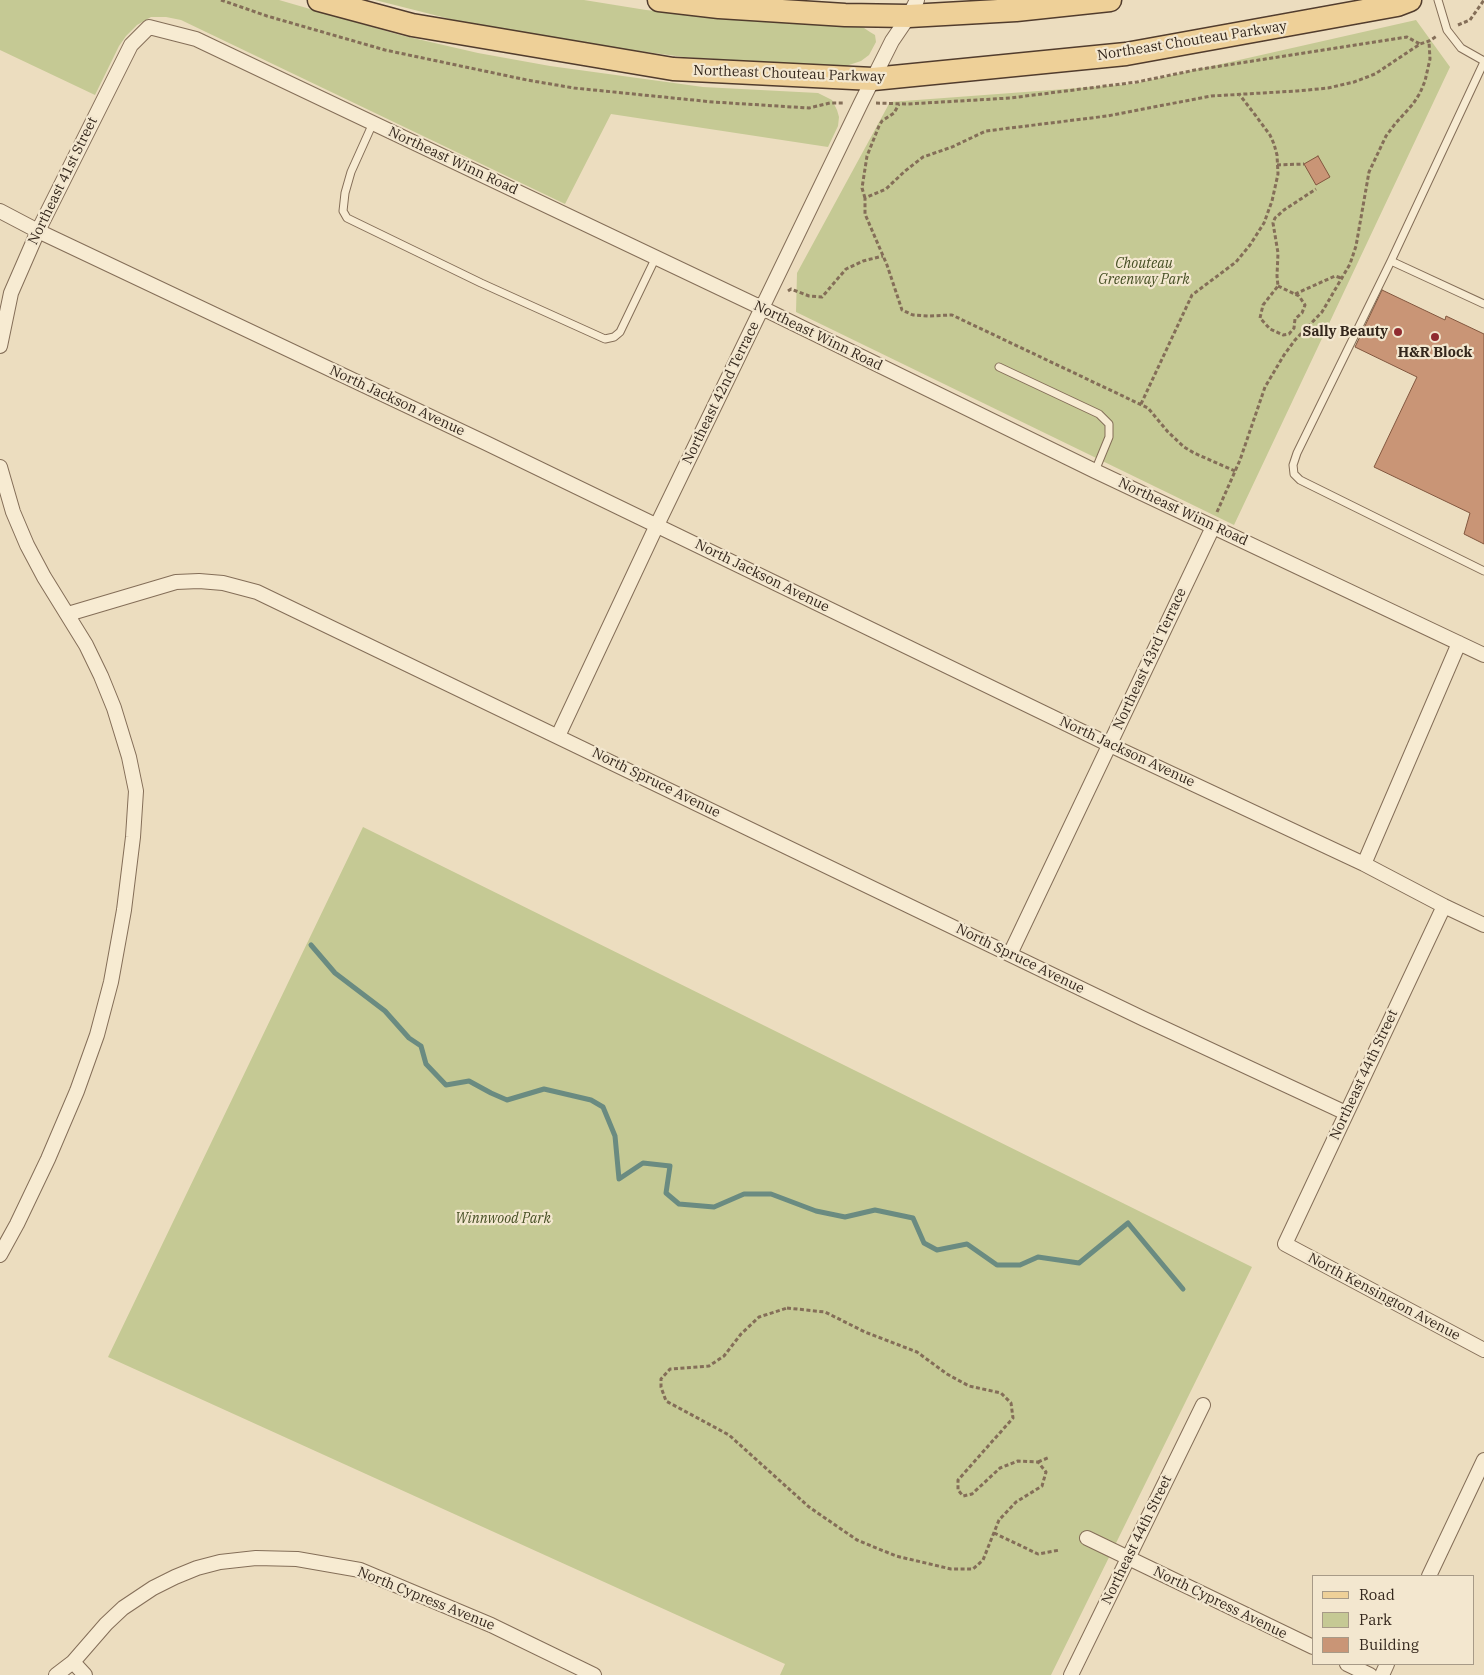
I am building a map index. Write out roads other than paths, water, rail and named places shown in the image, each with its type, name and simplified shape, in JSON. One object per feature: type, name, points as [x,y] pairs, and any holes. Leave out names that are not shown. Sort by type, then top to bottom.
[{"type":"main road","name":"Northeast Chouteau Parkway","points":[[319,0],[412,25],[673,69],[873,79],[1126,54],[1397,5],[1410,0]]},
{"type":"main road","points":[[659,0],[719,7],[845,15],[913,8],[1016,10],[1110,0]]},
{"type":"street","name":"Northeast 42nd Terrace","points":[[558,736],[657,526],[873,79],[892,41],[913,8]]},
{"type":"street","name":"Northeast Winn Road","points":[[149,27],[196,39],[656,257],[1095,471],[1484,655]]},
{"type":"street","name":"Northeast 41st Street","points":[[0,346],[11,294],[38,231],[131,45],[149,27]]},
{"type":"street","name":"North Jackson Avenue","points":[[0,212],[486,443],[1110,745],[1364,864],[1484,925]]},
{"type":"street","points":[[0,467],[6,513],[68,614],[101,676],[114,708],[129,757],[136,791],[133,837],[123,919],[111,982],[97,1035],[77,1091],[48,1158],[0,1255]]},
{"type":"street","name":"Northeast 43rd Terrace","points":[[1010,954],[1212,526]]},
{"type":"street","name":"North Spruce Avenue","points":[[68,614],[176,582],[223,583],[257,592],[1144,1019],[1346,1113]]},
{"type":"street","points":[[1364,864],[1459,643]]},
{"type":"street","name":"Northeast 44th Street","points":[[1285,1244],[1444,906]]},
{"type":"street","name":"North Kensington Avenue","points":[[1285,1244],[1484,1350]]},
{"type":"street","name":"Northeast 44th Street","points":[[1071,1675],[1203,1405]]},
{"type":"street","points":[[1429,1575],[1484,1460]]},
{"type":"street","name":"North Cypress Avenue","points":[[1087,1538],[1312,1648]]},
{"type":"street","name":"North Cypress Avenue","points":[[56,1675],[73,1662],[106,1624],[123,1608],[153,1588],[197,1568],[220,1562],[256,1558],[297,1559],[360,1570],[491,1625],[594,1675]]},
{"type":"street","points":[[73,1662],[85,1675]]},
{"type":"street","points":[[1349,1665],[1370,1675]]},
{"type":"lane","points":[[1438,0],[1447,30],[1461,48],[1484,61],[1391,261],[1297,453],[1293,465],[1294,474],[1300,480],[1484,570]]},
{"type":"lane","points":[[373,123],[351,172],[345,193],[343,211],[347,218],[481,283],[605,339],[614,337],[620,332],[656,257]]},
{"type":"lane","points":[[1391,261],[1484,304]]},
{"type":"lane","points":[[999,367],[1099,414],[1108,424],[1110,437],[1095,471]]},
{"type":"waterway","points":[[311,945],[335,973],[385,1011],[409,1038],[421,1046],[426,1064],[446,1085],[469,1081],[507,1100],[544,1089],[591,1100],[603,1107],[615,1136],[619,1179],[643,1163],[670,1166],[666,1193],[679,1204],[714,1207],[744,1194],[771,1194],[816,1211],[845,1217],[875,1210],[913,1218],[924,1243],[937,1250],[967,1244],[997,1265],[1020,1265],[1038,1257],[1079,1263],[1128,1223],[1183,1289]]},
{"type":"place","name":"Sally Beauty","points":[[1398,332]]},
{"type":"place","name":"H&R Block","points":[[1435,337]]},
{"type":"park label","name":"Chouteau Greenway Park","points":[[1144,272]]},
{"type":"park label","name":"Winnwood Park","points":[[503,1219]]}]
